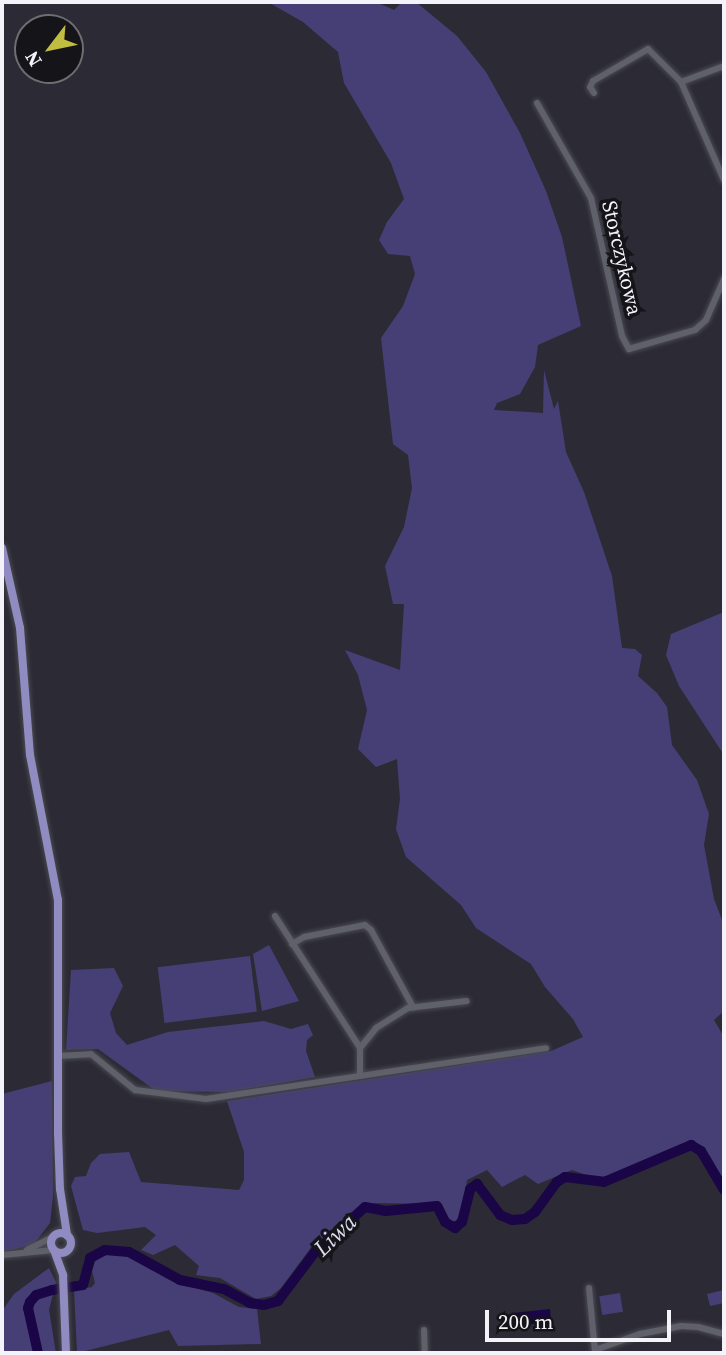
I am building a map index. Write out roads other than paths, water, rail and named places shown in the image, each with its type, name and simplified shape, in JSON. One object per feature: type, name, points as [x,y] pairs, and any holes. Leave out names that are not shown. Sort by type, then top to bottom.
[{"type":"main road","points":[[2,548],[20,628],[30,755],[58,901],[60,1189],[58,1220],[53,1237],[54,1250],[63,1276]]},
{"type":"main road","points":[[60,1189],[67,1235],[72,1242],[67,1251],[63,1276],[66,1353]]},
{"type":"main road","points":[[53,1237],[58,1233],[67,1235]]},
{"type":"main road","points":[[54,1250],[67,1251]]},
{"type":"street","points":[[594,93],[590,87],[593,81],[648,49],[681,82],[724,180]]},
{"type":"street","points":[[681,82],[724,66]]},
{"type":"street","name":"Storczykowa","points":[[537,103],[591,198],[622,336],[629,349],[695,330],[706,320],[724,279]]},
{"type":"street","points":[[275,916],[360,1048],[360,1076]]},
{"type":"street","points":[[292,944],[304,937],[365,925],[371,930],[413,1007]]},
{"type":"street","points":[[360,1048],[376,1028],[413,1007],[467,1001]]},
{"type":"street","points":[[57,1056],[91,1054],[129,1088],[191,1099],[220,1098],[546,1048]]},
{"type":"street","points":[[22,1252],[53,1237]]},
{"type":"street","points":[[2,1255],[54,1250]]},
{"type":"street","points":[[589,1288],[595,1352],[640,1334],[681,1326],[724,1334]]},
{"type":"street","points":[[425,1331],[425,1353]]},
{"type":"waterway","name":"Liwa","points":[[38,1353],[28,1308],[30,1302],[36,1295],[83,1285],[90,1258],[105,1250],[129,1252],[180,1280],[224,1289],[250,1303],[264,1305],[278,1301],[315,1252],[365,1207],[386,1211],[437,1206],[445,1222],[455,1228],[462,1222],[470,1189],[477,1184],[500,1215],[512,1220],[525,1219],[535,1212],[557,1182],[565,1177],[604,1182],[691,1145],[701,1151],[724,1190]]}]
